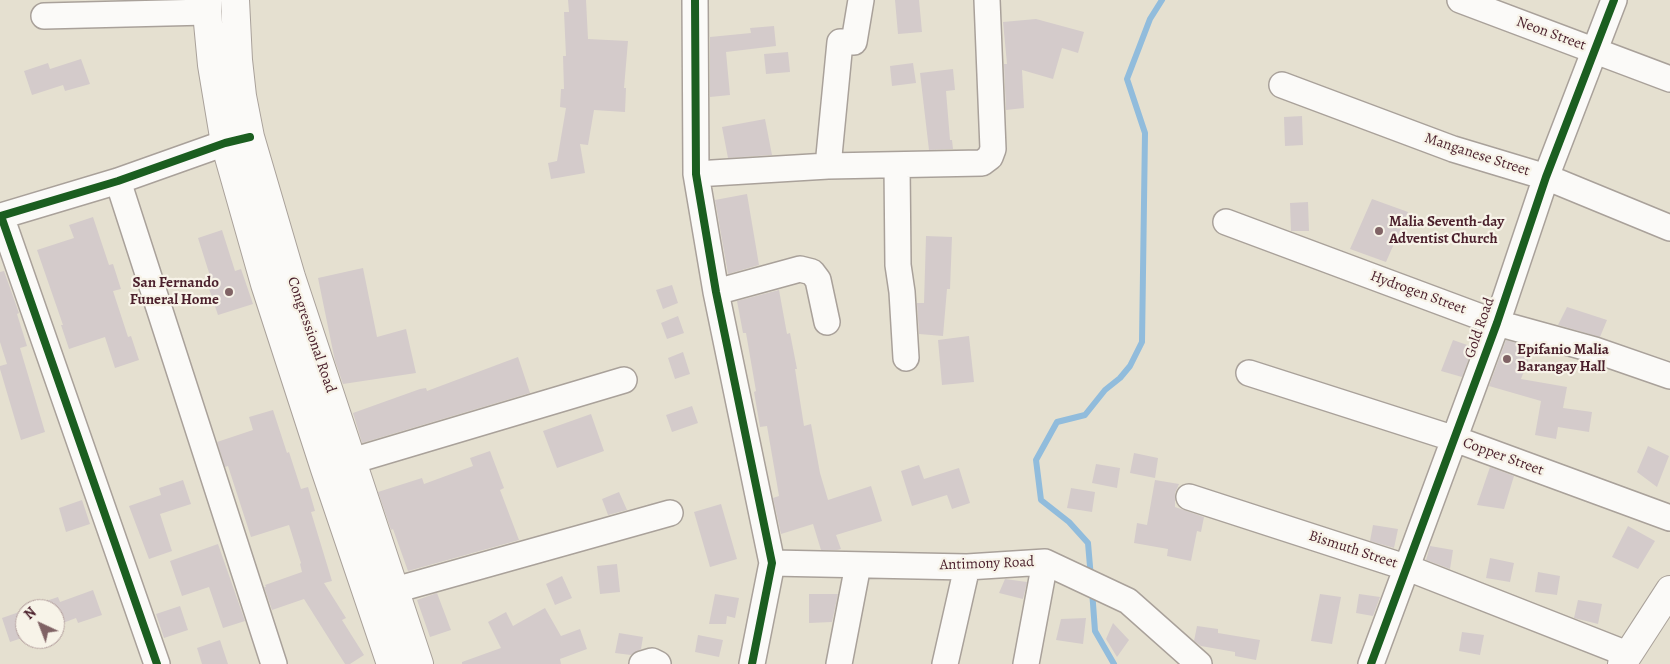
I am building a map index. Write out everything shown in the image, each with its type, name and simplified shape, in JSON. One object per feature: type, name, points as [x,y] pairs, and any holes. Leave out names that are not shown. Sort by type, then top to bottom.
[{"type":"main road","name":"Congressional Road","points":[[235,0],[242,96],[238,140],[265,284],[391,664]]},
{"type":"main road","name":"Congressional Road","points":[[207,6],[216,96],[238,140],[291,277],[419,664]]},
{"type":"main road","points":[[1624,659],[1670,590]]},
{"type":"street","points":[[696,0],[696,174],[716,292],[772,563],[752,664]]},
{"type":"street","points":[[828,166],[840,42],[854,42],[861,0]]},
{"type":"street","points":[[696,174],[828,166],[982,163],[990,157],[993,149],[987,0]]},
{"type":"street","name":"Neon Street","points":[[1460,0],[1670,79]]},
{"type":"street","name":"Gold Road","points":[[1371,664],[1497,323],[1546,177],[1614,0]]},
{"type":"street","points":[[44,16],[207,6]]},
{"type":"street","name":"Manganese Street","points":[[1282,85],[1453,149],[1546,177],[1670,228]]},
{"type":"street","points":[[157,664],[1,216],[238,140]]},
{"type":"street","points":[[897,165],[898,265],[902,292],[906,358]]},
{"type":"street","points":[[118,180],[274,664]]},
{"type":"street","name":"Hydrogen Street","points":[[1226,222],[1497,323],[1595,350],[1670,376]]},
{"type":"street","points":[[716,292],[800,269],[812,272],[818,280],[827,322]]},
{"type":"street","name":"Copper Street","points":[[1248,373],[1455,439],[1670,518]]},
{"type":"street","points":[[325,469],[624,380]]},
{"type":"street","name":"Bismuth Street","points":[[1189,497],[1408,568],[1624,659]]},
{"type":"street","points":[[395,590],[670,513]]},
{"type":"street","points":[[1026,664],[1045,562]]},
{"type":"street","name":"Antimony Road","points":[[772,563],[967,567],[1045,562],[1128,601],[1199,664]]},
{"type":"street","points":[[839,664],[858,565]]},
{"type":"street","points":[[945,664],[967,567]]},
{"type":"street","points":[[642,664],[652,661],[658,664]]},
{"type":"building","points":[[568,0],[586,0],[588,39],[628,41],[624,88],[626,88],[625,112],[594,110],[588,145],[580,144],[585,173],[551,179],[548,163],[557,161],[566,108],[560,107],[561,89],[564,89],[563,56],[566,56],[564,12],[569,12]]},
{"type":"building","points":[[895,0],[919,0],[922,32],[898,34]]},
{"type":"building","points":[[1036,19],[1084,32],[1078,53],[1062,48],[1053,79],[1022,70],[1024,108],[1006,110],[1004,64],[1007,64],[1003,22]]},
{"type":"building","points":[[774,26],[776,46],[726,52],[730,95],[710,97],[710,37],[751,33],[750,28]]},
{"type":"building","points":[[788,52],[790,72],[766,74],[764,54]]},
{"type":"building","points":[[81,59],[90,84],[65,91],[63,85],[32,95],[24,71],[48,63],[50,69]]},
{"type":"building","points":[[913,63],[916,83],[892,86],[890,66]]},
{"type":"building","points":[[953,69],[955,90],[946,91],[950,140],[952,140],[953,149],[929,150],[920,73]]},
{"type":"building","points":[[1302,116],[1303,145],[1285,146],[1284,117]]},
{"type":"building","points":[[765,119],[772,155],[728,158],[722,127]]},
{"type":"building","points":[[747,194],[759,265],[728,274],[715,200]]},
{"type":"building","name":"Malia Seventh-day Adventist Church","points":[[1372,199],[1408,212],[1386,262],[1350,249]]},
{"type":"building","points":[[1308,202],[1309,231],[1291,231],[1290,203]]},
{"type":"building","points":[[93,217],[109,265],[113,264],[121,289],[113,291],[128,337],[131,336],[139,360],[115,368],[105,337],[69,349],[61,325],[63,325],[37,250],[74,238],[69,225]]},
{"type":"building","points":[[222,230],[235,271],[241,269],[253,304],[218,315],[206,280],[211,279],[198,238]]},
{"type":"building","points":[[926,236],[952,237],[950,289],[947,289],[943,336],[919,334],[917,303],[924,303]]},
{"type":"building","points":[[363,268],[377,337],[406,329],[416,373],[343,384],[335,361],[318,278]]},
{"type":"building","points":[[4,271],[19,313],[17,314],[27,346],[20,348],[45,432],[21,440],[0,369],[0,366],[7,364],[0,342],[0,272]]},
{"type":"building","points":[[672,285],[678,303],[663,309],[656,290]]},
{"type":"building","points":[[779,290],[787,334],[790,333],[797,369],[795,369],[804,426],[811,424],[820,473],[828,500],[871,486],[882,521],[836,535],[841,549],[837,550],[821,550],[813,524],[781,534],[773,498],[779,496],[767,426],[760,427],[746,333],[743,333],[737,301]]},
{"type":"building","points":[[1567,307],[1607,320],[1600,337],[1558,325]]},
{"type":"building","points":[[678,316],[684,333],[667,339],[661,323]]},
{"type":"building","points":[[969,336],[974,382],[942,385],[938,340]]},
{"type":"building","points":[[1453,340],[1473,347],[1462,377],[1441,371]]},
{"type":"building","points":[[1506,340],[1533,348],[1521,379],[1567,387],[1563,408],[1592,412],[1589,432],[1558,427],[1556,439],[1535,435],[1541,401],[1489,386]]},
{"type":"building","points":[[683,352],[690,374],[675,379],[668,358]]},
{"type":"building","points":[[518,357],[530,393],[362,443],[353,413],[420,389],[426,388],[427,391]]},
{"type":"building","points":[[692,406],[698,423],[672,432],[666,415]]},
{"type":"building","points":[[273,410],[301,489],[308,487],[315,511],[311,512],[332,581],[324,583],[346,618],[342,620],[364,655],[350,664],[345,664],[304,599],[272,610],[264,587],[266,587],[265,585],[302,572],[289,525],[251,537],[228,466],[225,467],[217,442],[253,430],[249,417]]},
{"type":"building","points":[[591,414],[604,451],[557,468],[543,431]]},
{"type":"building","points":[[1648,446],[1669,456],[1657,487],[1637,472]]},
{"type":"building","points":[[490,451],[504,488],[500,490],[519,540],[408,571],[378,492],[422,478],[424,484],[473,466],[470,458]]},
{"type":"building","points":[[1134,453],[1158,458],[1155,478],[1130,473]]},
{"type":"building","points":[[1096,464],[1120,468],[1117,488],[1092,483]]},
{"type":"building","points":[[919,465],[924,479],[959,468],[970,503],[952,509],[947,495],[912,506],[901,471]]},
{"type":"building","points":[[1490,467],[1514,476],[1504,509],[1477,505]]},
{"type":"building","points":[[183,480],[191,504],[160,514],[172,551],[149,559],[129,506],[161,495],[159,488]]},
{"type":"building","points":[[1155,480],[1179,484],[1175,493],[1175,507],[1204,517],[1201,532],[1197,531],[1191,561],[1167,556],[1168,549],[1134,543],[1137,523],[1147,525]]},
{"type":"building","points":[[1071,488],[1095,492],[1092,512],[1067,508]]},
{"type":"building","points":[[619,492],[627,510],[608,515],[602,499]]},
{"type":"building","points":[[82,500],[90,524],[66,532],[59,508]]},
{"type":"building","points":[[721,504],[737,559],[710,567],[694,512]]},
{"type":"building","points":[[1373,525],[1398,529],[1394,548],[1370,541]]},
{"type":"building","points":[[1628,526],[1655,541],[1638,569],[1612,557]]},
{"type":"building","points":[[218,544],[245,621],[223,628],[209,587],[182,596],[170,561]]},
{"type":"building","points":[[1430,546],[1453,550],[1450,569],[1426,560]]},
{"type":"building","points":[[1490,558],[1514,563],[1510,582],[1486,578]]},
{"type":"building","points":[[617,564],[620,592],[600,594],[597,566]]},
{"type":"building","points":[[1538,572],[1560,576],[1557,595],[1535,592]]},
{"type":"building","points":[[562,576],[572,598],[555,605],[546,584]]},
{"type":"building","points":[[1005,579],[1027,582],[1023,599],[999,593]]},
{"type":"building","points":[[93,590],[102,615],[78,623],[76,618],[65,622],[65,600]]},
{"type":"building","points":[[437,593],[451,630],[430,637],[417,600]]},
{"type":"building","points":[[715,594],[739,598],[735,618],[727,616],[726,624],[709,624]]},
{"type":"building","points":[[809,594],[838,594],[832,622],[809,623]]},
{"type":"building","points":[[1320,594],[1341,597],[1332,644],[1311,641]]},
{"type":"building","points":[[1359,594],[1380,597],[1373,616],[1356,613]]},
{"type":"building","points":[[1578,600],[1602,604],[1598,624],[1574,618]]},
{"type":"building","points":[[180,606],[188,630],[164,638],[156,614]]},
{"type":"building","points":[[545,608],[561,636],[580,629],[587,649],[560,659],[561,664],[462,664],[462,662],[501,648],[488,622],[506,612],[513,626]]},
{"type":"building","points":[[15,613],[15,640],[10,642],[2,618]]},
{"type":"building","points":[[1086,618],[1083,644],[1056,640],[1061,619]]},
{"type":"building","points":[[1113,623],[1129,640],[1117,657],[1106,639]]},
{"type":"building","points":[[1197,626],[1218,629],[1218,633],[1260,640],[1256,660],[1235,656],[1235,652],[1201,646],[1194,641]]},
{"type":"building","points":[[1462,632],[1484,635],[1480,655],[1459,651]]},
{"type":"building","points":[[619,633],[643,637],[641,649],[631,655],[615,653]]},
{"type":"building","points":[[698,635],[723,640],[719,657],[695,652]]},
{"type":"building","points":[[220,640],[228,664],[202,664],[197,648]]},
{"type":"waterway","points":[[1091,578],[1088,543],[1069,522],[1041,500],[1036,460],[1057,422],[1085,415],[1105,390],[1120,378],[1130,366],[1142,342],[1145,133],[1127,79],[1150,19],[1162,0]]},
{"type":"waterway","points":[[1092,590],[1095,631],[1114,664]]},
{"type":"cycle path","points":[[695,0],[696,174],[716,292],[772,563],[752,664]]},
{"type":"cycle path","points":[[1371,664],[1497,323],[1546,177],[1614,0]]},
{"type":"cycle path","points":[[157,664],[1,216],[118,181],[225,143],[250,137]]},
{"type":"place","name":"Malia Seventh-day Adventist Church","points":[[1379,231]]},
{"type":"place","name":"San Fernando Funeral Home","points":[[229,292]]},
{"type":"place","name":"Epifanio Malia Barangay Hall","points":[[1507,359]]}]
